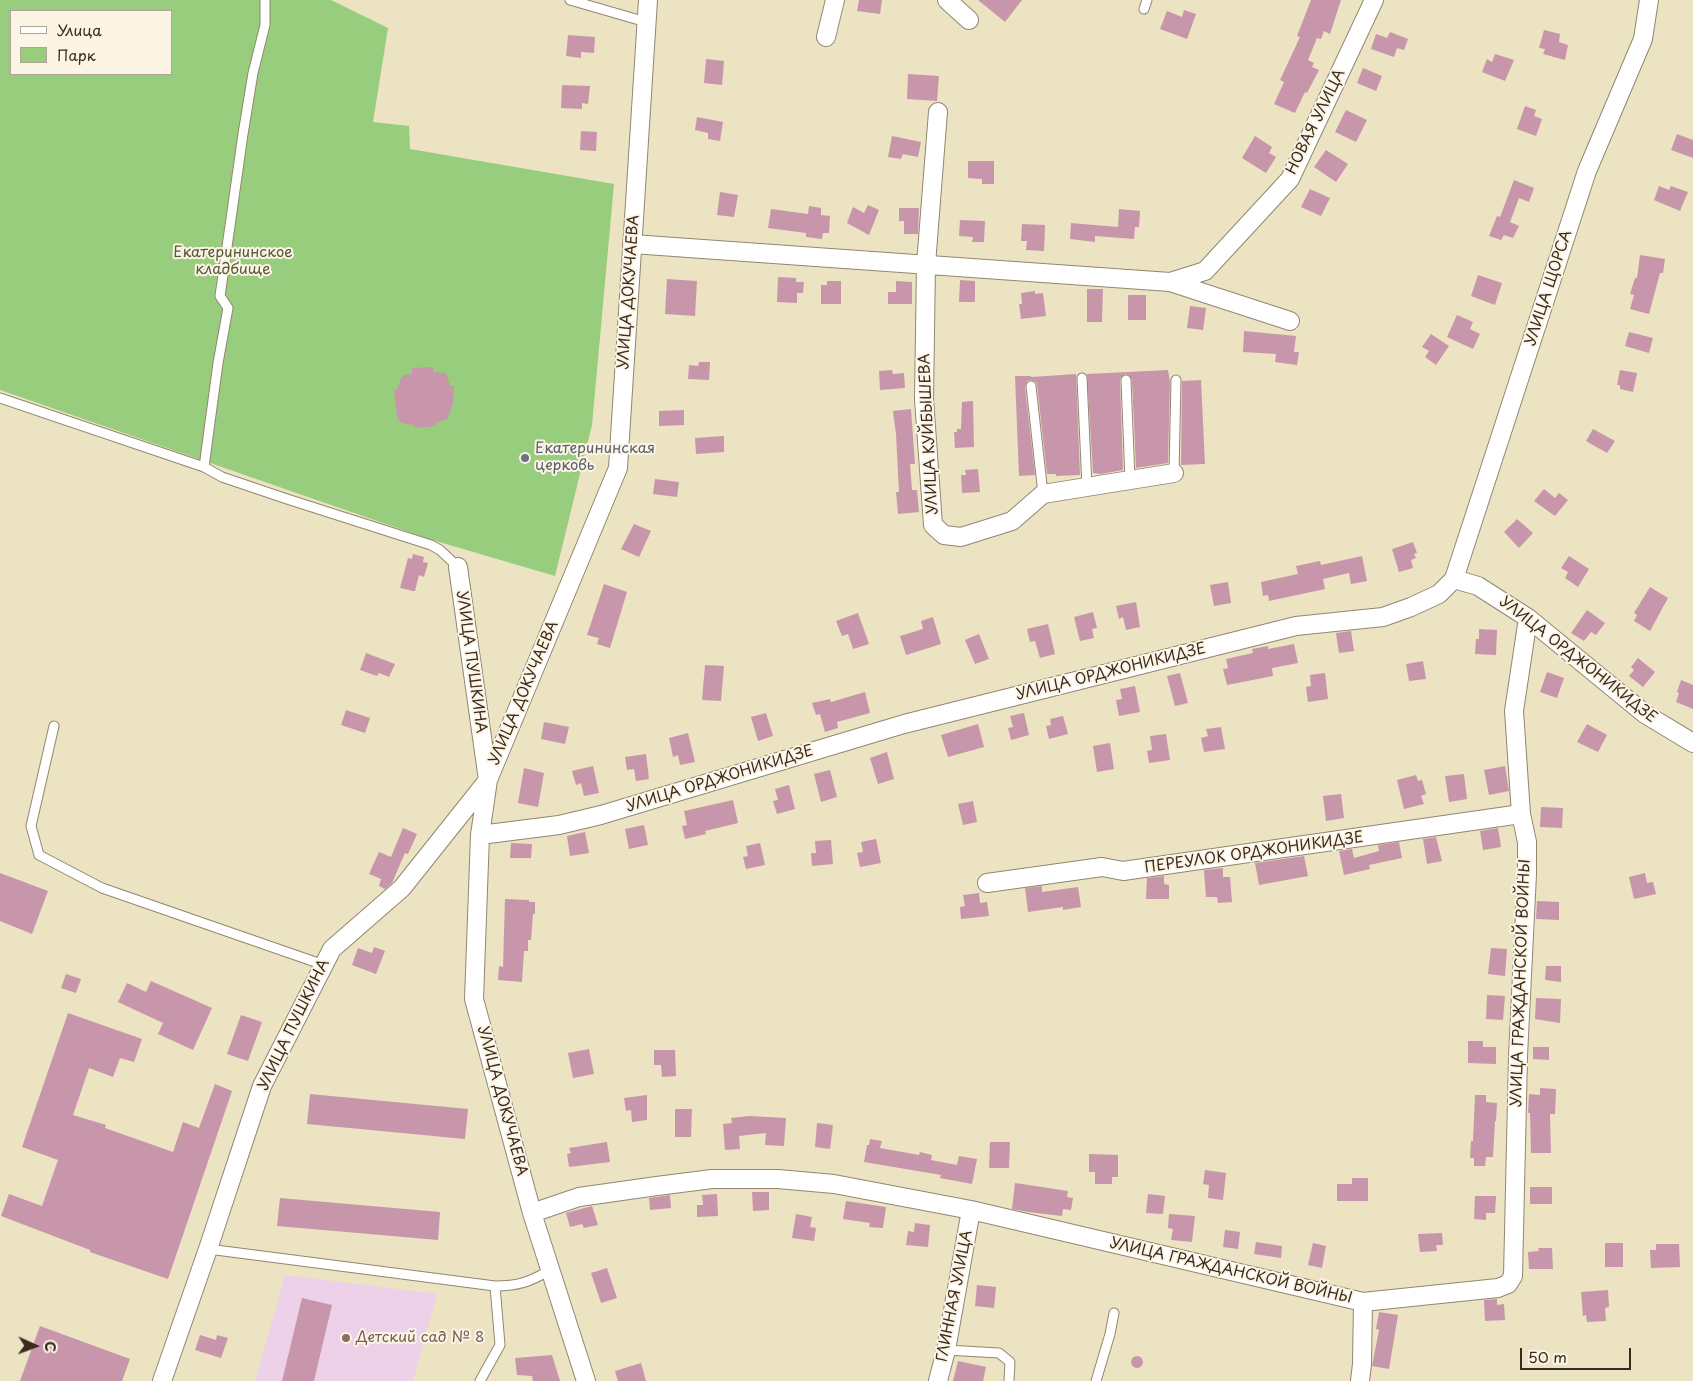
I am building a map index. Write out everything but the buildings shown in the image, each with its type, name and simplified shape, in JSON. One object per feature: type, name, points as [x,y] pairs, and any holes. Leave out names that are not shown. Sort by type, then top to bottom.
[{"type":"street","name":"УЛИЦА ДОКУЧАЕВА","points":[[586,1381],[532,1214],[474,999],[480,835],[488,780],[618,468],[648,0]]},
{"type":"street","points":[[826,37],[835,0]]},
{"type":"street","points":[[947,0],[969,20]]},
{"type":"street","name":"НОВАЯ УЛИЦА","points":[[1170,282],[1205,270],[1290,179],[1374,0]]},
{"type":"street","name":"УЛИЦА ЩОРСА","points":[[1454,579],[1586,171],[1643,39],[1649,0]]},
{"type":"street","name":"УЛИЦА КУЙБЫШЕВА","points":[[938,112],[926,264],[924,400],[933,525],[944,534],[961,537],[1012,521],[1042,494]]},
{"type":"street","points":[[632,244],[1170,282],[1290,322]]},
{"type":"street","points":[[1042,494],[1174,473]]},
{"type":"street","name":"УЛИЦА ПУШКИНА","points":[[162,1381],[262,1086],[332,949],[402,888],[488,780],[458,567]]},
{"type":"street","name":"УЛИЦА ОРДЖОНИКИДЗЕ","points":[[480,835],[559,825],[601,815],[904,724],[1296,626],[1383,617],[1439,594],[1454,579],[1478,586],[1528,618],[1645,714],[1693,743]]},
{"type":"street","name":"УЛИЦА ГРАЖДАНСКОЙ ВОЙНЫ","points":[[532,1214],[579,1197],[722,1179],[778,1179],[834,1184],[971,1210],[1363,1302],[1498,1288],[1508,1284],[1513,1276],[1518,1056],[1527,874],[1527,842],[1521,814],[1514,711],[1528,618]]},
{"type":"street","name":"ПЕРЕУЛОК ОРДЖОНИКИДЗЕ","points":[[987,882],[1102,867],[1124,871],[1133,870],[1521,814]]},
{"type":"street","name":"ГЛИННАЯ УЛИЦА","points":[[938,1381],[946,1350],[971,1210]]},
{"type":"street","points":[[1360,1381],[1363,1302]]},
{"type":"lane","points":[[204,467],[218,363],[228,308],[220,296],[242,134],[253,73],[265,25],[266,0]]},
{"type":"lane","points":[[570,0],[646,22]]},
{"type":"lane","points":[[1082,378],[1087,486]]},
{"type":"lane","points":[[1126,380],[1130,480]]},
{"type":"lane","points":[[1174,473],[1176,380]]},
{"type":"lane","points":[[1031,386],[1042,494]]},
{"type":"lane","points":[[0,398],[204,467],[222,477],[287,500],[431,545],[440,550],[458,567]]},
{"type":"lane","points":[[54,726],[31,826],[39,855],[102,888],[324,965]]},
{"type":"lane","points":[[208,1249],[495,1286],[512,1286],[531,1281],[550,1270]]},
{"type":"lane","points":[[480,1381],[500,1345],[495,1286]]},
{"type":"lane","points":[[1096,1381],[1110,1334],[1114,1313]]},
{"type":"lane","points":[[946,1350],[999,1353],[1010,1362],[1009,1381]]},
{"type":"shaded area","name":"Детский сад № 8","points":[[285,1275],[437,1294],[413,1381],[255,1381]]},
{"type":"green space","name":"Екатерининское кладбище","points":[[0,0],[331,0],[388,28],[373,122],[409,126],[410,149],[614,184],[592,425],[555,576],[429,539],[0,390]]},
{"type":"place","name":"Екатерининская церковь","points":[[525,458]]},
{"type":"place","name":"Детский сад № 8","points":[[346,1338]]}]
